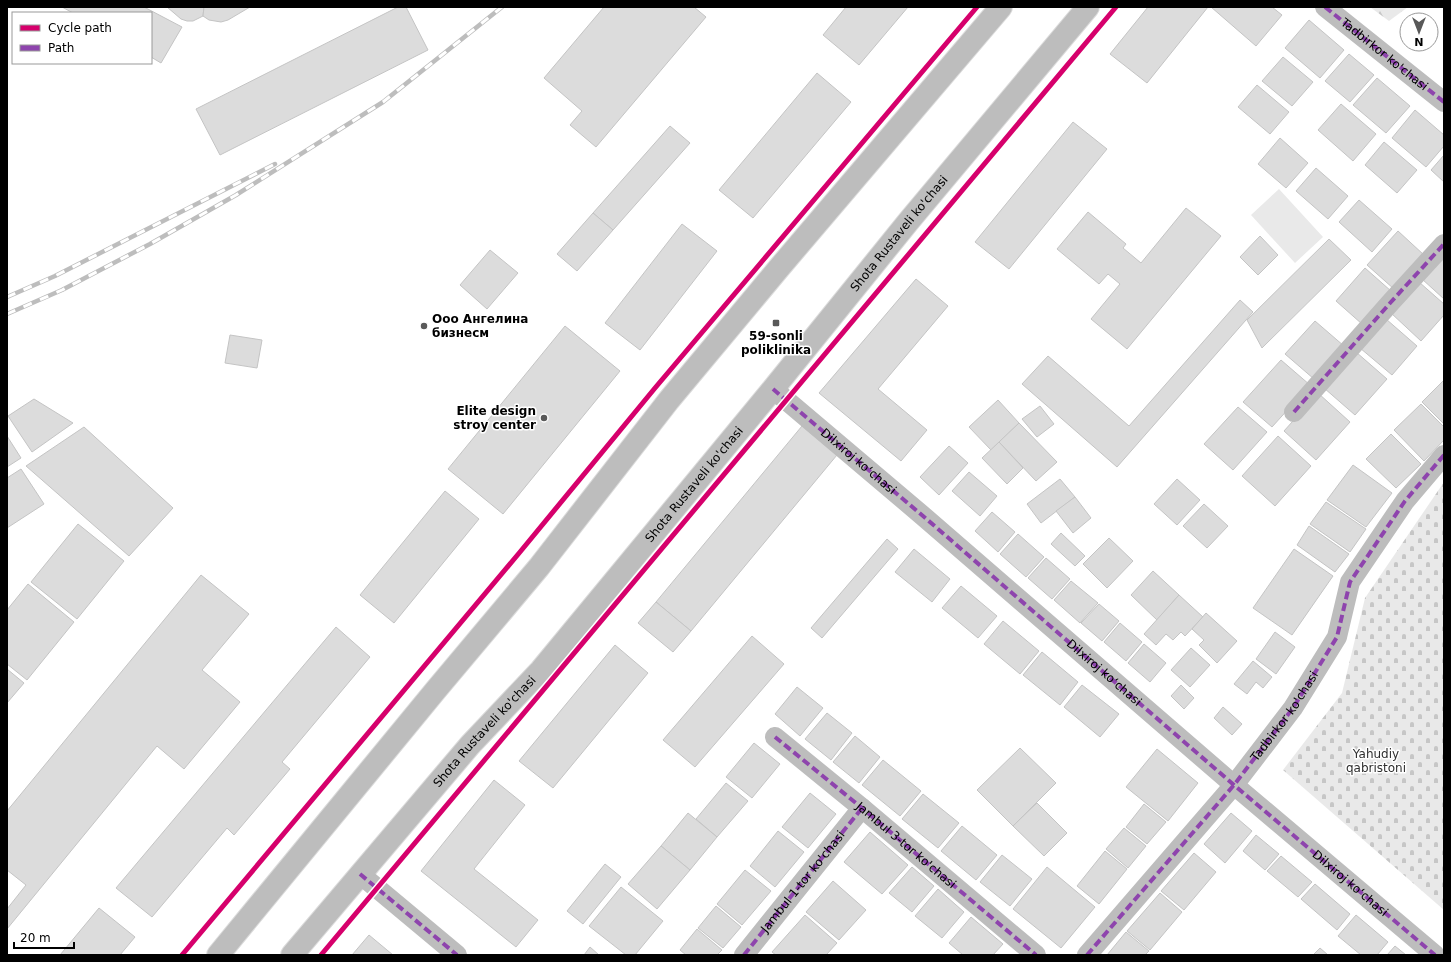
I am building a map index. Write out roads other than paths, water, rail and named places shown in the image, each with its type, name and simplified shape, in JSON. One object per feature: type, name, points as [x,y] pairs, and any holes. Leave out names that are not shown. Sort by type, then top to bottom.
[{"type":"main road","points":[[218,955],[539,567],[668,400],[1001,7]]},
{"type":"main road","name":"Shota Rustaveli ko'chasi","points":[[292,955],[470,745],[541,670],[725,446],[773,390],[908,222],[1088,7]]},
{"type":"street","name":"Tadbirkor ko'chasi","points":[[1325,7],[1444,102]]},
{"type":"street","points":[[1294,412],[1444,244]]},
{"type":"street","name":"Dilxiroj ko‘chasi","points":[[773,390],[923,516],[1234,785],[1435,955]]},
{"type":"street","name":"Tadbirkor ko'chasi","points":[[1087,955],[1234,785],[1293,708],[1337,637],[1350,582],[1405,500],[1444,455]]},
{"type":"street","name":"Jambul 3-tor ko'chasi","points":[[775,737],[862,808],[1036,955]]},
{"type":"street","name":"Jambul 1-tor ko'chasi","points":[[744,955],[862,808]]},
{"type":"street","points":[[360,874],[457,955]]},
{"type":"railway","points":[[7,314],[62,290],[150,244],[236,195],[383,102],[502,7]]},
{"type":"railway","points":[[7,297],[55,276],[275,164]]},
{"type":"place","name":"59-sonli poliklinika","points":[[776,323]]},
{"type":"place","name":"Ооо Ангелина бизнесм","points":[[424,326]]},
{"type":"place","name":"Elite design stroy center","points":[[544,418]]},
{"type":"park label","name":"Yahudiy qabristoni","points":[[1376,761]]}]
